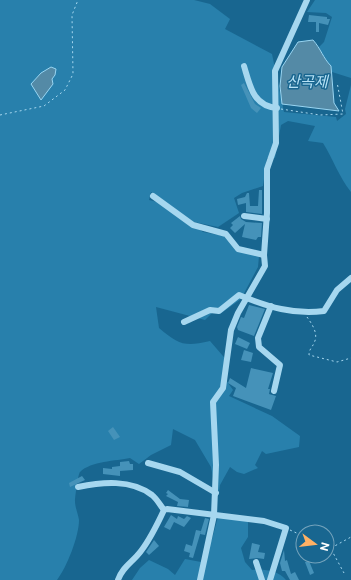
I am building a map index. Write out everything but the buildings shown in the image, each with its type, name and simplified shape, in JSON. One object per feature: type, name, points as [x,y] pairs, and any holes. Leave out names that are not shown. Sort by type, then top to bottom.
[{"type":"street","points":[[200,580],[214,515],[216,492],[213,402],[223,388],[231,330],[238,313],[248,299],[265,266],[264,255],[267,219],[268,169],[276,143],[277,108],[275,71],[307,0]]},
{"type":"street","points":[[244,66],[254,94],[260,103],[267,107],[277,108]]},
{"type":"street","points":[[153,196],[193,225],[226,234],[238,249],[264,255]]},
{"type":"street","points":[[244,216],[267,219]]},
{"type":"street","points":[[184,322],[210,310],[219,311],[239,296],[271,306],[304,313],[324,311],[336,290],[351,278]]},
{"type":"street","points":[[271,306],[258,338],[259,347],[280,365],[274,391]]},
{"type":"street","points":[[148,463],[180,472],[216,492]]},
{"type":"street","points":[[78,487],[101,482],[132,485],[152,495],[164,510],[264,521],[286,528],[270,580]]},
{"type":"street","points":[[118,580],[121,571],[140,553],[153,535],[164,510]]},
{"type":"street","points":[[256,562],[262,580]]},
{"type":"path","points":[[0,115],[44,106],[51,103],[69,85],[74,74],[72,15],[78,0]]},
{"type":"path","points":[[277,108],[320,114],[343,114],[337,82]]},
{"type":"path","points":[[304,313],[313,325],[316,336],[315,342],[309,350],[309,355],[337,362],[351,358]]},
{"type":"path","points":[[286,528],[295,532]]},
{"type":"path","points":[[335,547],[351,537]]},
{"type":"path","points":[[335,556],[344,573]]},
{"type":"shaded area","points":[[0,0],[194,0],[210,4],[230,19],[225,29],[272,54],[284,112],[336,117],[337,121],[346,114],[345,109],[351,85],[351,192],[323,143],[308,141],[315,126],[288,121],[281,125],[275,158],[267,158],[263,186],[242,193],[234,198],[239,213],[218,227],[194,222],[151,192],[149,200],[157,202],[203,232],[224,236],[235,250],[259,256],[258,267],[241,299],[220,314],[213,312],[205,320],[156,307],[159,328],[172,338],[183,343],[194,344],[210,341],[229,363],[226,380],[233,390],[229,396],[272,416],[300,436],[299,447],[266,454],[262,451],[255,465],[258,468],[244,474],[237,472],[230,467],[220,485],[219,492],[214,482],[211,467],[195,440],[173,429],[171,445],[151,455],[139,464],[130,458],[104,462],[85,468],[79,474],[76,495],[75,503],[79,520],[75,543],[57,580],[0,580]]},
{"type":"shaded area","points":[[315,0],[351,0],[351,78],[332,72],[331,66],[324,59],[319,47],[324,42],[332,17],[326,13],[307,12]]},
{"type":"shaded area","points":[[219,513],[248,521],[248,537],[241,548],[245,562],[252,570],[275,572],[286,580],[132,580],[140,568],[149,560],[168,569],[175,575],[185,559],[201,562],[212,539]]},
{"type":"water","name":"산곡제","points":[[313,40],[331,66],[334,103],[339,111],[282,104],[280,86],[282,67],[298,42]]},
{"type":"water","points":[[51,67],[56,69],[55,75],[52,79],[53,84],[41,100],[31,84],[41,73]]}]
